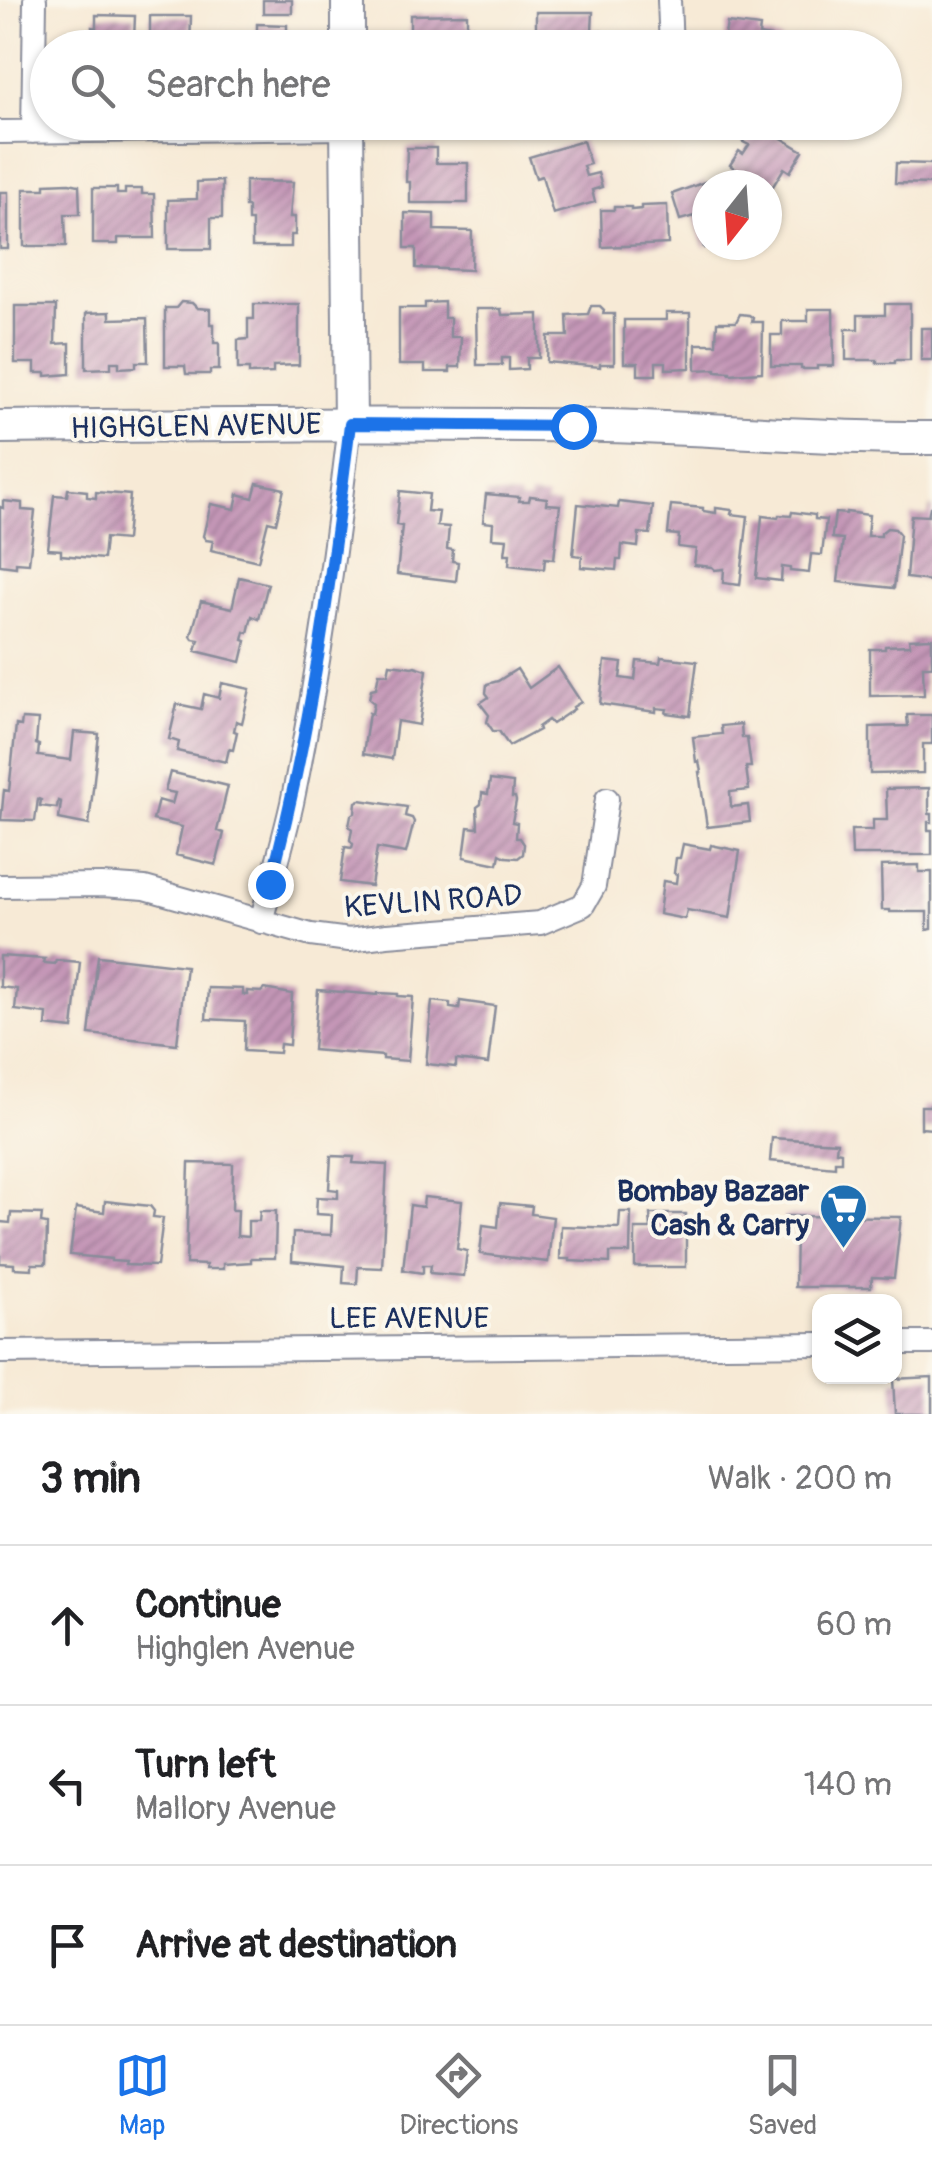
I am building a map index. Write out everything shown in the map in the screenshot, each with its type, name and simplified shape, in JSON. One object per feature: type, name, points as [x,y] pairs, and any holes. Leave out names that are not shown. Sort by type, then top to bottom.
[{"type":"street","points":[[35,0],[35,30]]},
{"type":"street","points":[[348,0],[348,30]]},
{"type":"street","points":[[669,0],[670,30]]},
{"type":"street","points":[[0,132],[30,132]]},
{"type":"street","points":[[260,922],[291,808],[312,699],[350,424],[348,140]]},
{"type":"street","name":"HIGHGLEN AVENUE","points":[[0,428],[610,426],[874,439],[932,438]]},
{"type":"street","name":"KEVLIN ROAD","points":[[0,886],[144,888],[311,935],[350,940],[540,923],[583,904],[594,886],[607,799]]},
{"type":"street","name":"LEE AVENUE","points":[[0,1352],[812,1344]]},
{"type":"street","points":[[902,1344],[932,1344]]},
{"type":"building","points":[[263,0],[292,0],[292,13],[263,13]]},
{"type":"building","points":[[536,12],[593,12],[592,30],[536,30]]},
{"type":"building","points":[[467,14],[467,26],[472,26],[472,30],[410,30],[410,15]]},
{"type":"building","points":[[96,15],[135,16],[134,30],[92,30],[96,28]]},
{"type":"building","points":[[150,16],[191,16],[191,30],[150,30]]},
{"type":"building","points":[[727,23],[760,27],[760,30],[726,30]]},
{"type":"building","points":[[257,24],[287,25],[287,30],[257,30]]},
{"type":"building","points":[[744,140],[785,140],[803,151],[790,172],[784,168],[782,171],[733,170],[730,165],[739,151],[743,154],[749,145]]},
{"type":"building","points":[[583,141],[590,164],[583,166],[586,176],[598,173],[602,187],[592,190],[595,202],[553,214],[542,176],[536,178],[529,157]]},
{"type":"building","points":[[407,148],[436,148],[436,163],[468,163],[468,203],[410,203]]},
{"type":"building","points":[[896,163],[932,164],[932,184],[895,183]]},
{"type":"building","points":[[222,181],[222,218],[211,218],[211,249],[168,249],[168,200],[197,199],[197,182]]},
{"type":"building","points":[[245,181],[293,182],[290,217],[295,217],[295,235],[291,235],[291,247],[252,247]]},
{"type":"building","points":[[79,185],[80,214],[65,214],[66,246],[24,246],[24,189]]},
{"type":"building","points":[[692,187],[692,217],[680,220],[672,194]]},
{"type":"building","points":[[93,188],[117,188],[117,194],[125,194],[125,189],[142,189],[142,194],[154,194],[155,238],[118,238],[118,244],[93,244]]},
{"type":"building","points":[[0,192],[8,192],[8,249],[0,249]]},
{"type":"building","points":[[667,205],[668,244],[602,247],[601,210]]},
{"type":"building","points":[[405,213],[434,214],[434,230],[472,231],[471,270],[416,268],[416,248],[405,248]]},
{"type":"building","points":[[181,302],[210,309],[214,343],[219,343],[219,370],[186,374],[185,366],[165,366],[165,308],[176,308]]},
{"type":"building","points":[[444,302],[444,318],[450,318],[450,337],[461,337],[460,367],[450,367],[450,372],[425,372],[425,365],[399,365],[399,308],[425,308],[425,303]]},
{"type":"building","points":[[254,304],[299,304],[299,365],[273,366],[273,373],[249,374],[249,369],[238,369],[238,340],[248,339],[248,319],[254,319]]},
{"type":"building","points":[[885,304],[910,304],[910,360],[846,360],[846,329],[858,329],[858,315],[885,315]]},
{"type":"building","points":[[15,306],[56,306],[55,344],[70,343],[70,374],[46,376],[35,373],[35,363],[15,363]]},
{"type":"building","points":[[591,306],[600,306],[603,314],[614,314],[614,364],[600,367],[547,362],[548,336],[568,336],[567,315],[588,314]]},
{"type":"building","points":[[476,309],[501,309],[502,315],[539,314],[539,358],[527,358],[527,369],[509,370],[509,358],[502,358],[502,365],[477,365]]},
{"type":"building","points":[[808,309],[833,309],[834,366],[771,366],[771,335],[782,335],[782,321],[808,321]]},
{"type":"building","points":[[110,312],[110,319],[147,318],[148,362],[119,368],[119,362],[111,362],[111,368],[86,369],[86,313]]},
{"type":"building","points":[[666,313],[690,313],[690,368],[666,369],[666,362],[656,362],[656,375],[638,375],[638,363],[624,363],[624,320],[666,320]]},
{"type":"building","points":[[740,314],[749,315],[752,322],[763,322],[762,372],[696,370],[696,344],[716,344],[717,322],[736,322]]},
{"type":"building","points":[[921,328],[932,328],[932,360],[921,360]]},
{"type":"building","points":[[257,483],[284,489],[276,523],[268,521],[258,561],[211,550],[213,541],[203,536],[211,504],[235,509],[238,494],[253,498]]},
{"type":"building","points":[[68,489],[87,491],[87,497],[96,498],[96,492],[130,495],[126,540],[105,538],[103,559],[61,555],[61,550],[48,549],[54,495],[67,496]]},
{"type":"building","points":[[400,491],[429,494],[427,511],[439,512],[437,526],[449,527],[447,549],[453,550],[452,561],[458,562],[456,581],[397,574],[402,526],[396,525]]},
{"type":"building","points":[[486,494],[520,497],[519,501],[529,501],[530,496],[547,498],[546,504],[560,505],[554,559],[545,558],[544,569],[509,565],[510,554],[505,554],[507,539],[492,538],[493,523],[483,522]]},
{"type":"building","points":[[3,501],[22,503],[22,510],[35,511],[29,563],[16,562],[16,567],[0,565]]},
{"type":"building","points":[[619,502],[653,506],[650,534],[639,533],[638,547],[622,545],[616,570],[581,567],[582,556],[573,555],[578,504],[618,508]]},
{"type":"building","points":[[671,505],[716,513],[716,508],[732,510],[731,514],[748,516],[740,585],[723,583],[724,569],[694,565],[696,549],[678,547],[679,535],[668,534]]},
{"type":"building","points":[[930,507],[932,581],[906,578],[911,515],[928,516]]},
{"type":"building","points":[[792,512],[826,520],[822,555],[811,554],[809,573],[782,567],[781,581],[756,578],[762,516],[778,518],[791,516]]},
{"type":"building","points":[[835,513],[869,515],[867,536],[881,536],[887,528],[900,535],[894,588],[838,582],[843,539],[832,535]]},
{"type":"building","points":[[239,577],[268,584],[259,619],[252,616],[248,633],[245,632],[241,662],[196,651],[199,640],[191,636],[201,601],[232,608]]},
{"type":"building","points":[[932,638],[932,666],[923,666],[924,695],[870,696],[870,649],[910,645],[909,639]]},
{"type":"building","points":[[661,657],[697,661],[690,716],[666,713],[667,709],[656,708],[656,712],[600,704],[605,661],[622,663],[620,678],[635,680],[637,661],[660,663]]},
{"type":"building","points":[[390,664],[427,670],[419,725],[397,721],[392,759],[363,754],[374,703],[369,699],[371,689],[376,688],[379,673],[388,674]]},
{"type":"building","points":[[558,667],[581,702],[552,724],[548,720],[539,730],[509,746],[499,731],[493,731],[487,722],[489,715],[480,703],[489,697],[487,684],[517,669],[529,688]]},
{"type":"building","points":[[222,683],[250,689],[242,723],[236,721],[233,750],[229,749],[226,762],[177,751],[179,742],[169,739],[177,704],[201,709],[204,694],[219,698]]},
{"type":"building","points":[[907,715],[932,715],[932,744],[923,744],[923,773],[870,774],[870,727],[908,726]]},
{"type":"building","points":[[22,719],[38,720],[38,756],[71,760],[74,732],[99,734],[89,825],[59,819],[61,802],[58,801],[57,808],[40,806],[38,799],[35,821],[1,820],[4,790],[9,791],[16,725],[21,726]]},
{"type":"building","points":[[741,724],[751,767],[746,767],[749,790],[730,792],[731,807],[748,805],[750,822],[707,827],[693,737],[722,734],[721,726]]},
{"type":"building","points":[[170,772],[228,786],[217,831],[224,833],[216,865],[176,855],[182,827],[153,820],[158,800],[172,804],[175,793],[165,791]]},
{"type":"building","points":[[490,780],[513,783],[512,797],[516,801],[512,822],[517,823],[516,838],[524,844],[523,854],[518,858],[500,854],[498,864],[464,857],[468,827],[478,828],[477,807],[482,793],[488,794]]},
{"type":"building","points":[[929,788],[932,855],[852,855],[851,830],[873,830],[873,820],[887,820],[886,789]]},
{"type":"building","points":[[360,800],[407,807],[405,816],[414,822],[406,853],[377,848],[371,886],[340,882],[345,847],[352,848],[353,844],[351,815]]},
{"type":"building","points":[[683,844],[740,851],[730,918],[687,910],[685,919],[659,914],[663,881],[676,883],[676,858],[680,858]]},
{"type":"building","points":[[919,865],[919,872],[932,872],[932,929],[927,930],[927,912],[882,910],[881,866]]},
{"type":"building","points":[[0,956],[45,959],[44,963],[55,964],[56,960],[80,962],[73,1029],[46,1026],[47,1014],[15,1010],[17,989],[0,987]]},
{"type":"building","points":[[98,956],[186,966],[177,1044],[89,1034]]},
{"type":"building","points":[[208,988],[243,989],[243,995],[264,989],[292,994],[289,1045],[280,1044],[279,1053],[244,1051],[245,1021],[206,1019]]},
{"type":"building","points":[[318,990],[413,997],[408,1061],[313,1050]]},
{"type":"building","points":[[432,1001],[450,1003],[450,1008],[459,1009],[460,1001],[495,1006],[488,1064],[456,1060],[456,1067],[426,1064]]},
{"type":"building","points":[[921,1106],[932,1106],[932,1129],[921,1128]]},
{"type":"building","points":[[772,1138],[837,1142],[841,1161],[835,1161],[835,1167],[770,1161]]},
{"type":"building","points":[[331,1156],[354,1157],[353,1163],[387,1165],[382,1268],[358,1267],[357,1284],[343,1283],[344,1266],[292,1261],[293,1233],[331,1235],[332,1215],[316,1214],[317,1197],[338,1198],[338,1190],[329,1189]]},
{"type":"building","points":[[189,1163],[233,1164],[232,1210],[238,1210],[237,1236],[248,1237],[248,1221],[259,1221],[260,1211],[276,1211],[275,1258],[251,1258],[251,1262],[223,1264],[223,1269],[186,1264]]},
{"type":"building","points":[[424,1197],[462,1201],[457,1249],[467,1251],[464,1276],[430,1273],[431,1265],[423,1265],[423,1273],[403,1270],[410,1205],[423,1207]]},
{"type":"building","points":[[105,1201],[150,1206],[153,1217],[163,1218],[157,1266],[125,1265],[126,1262],[111,1259],[70,1255],[76,1208],[104,1212]]},
{"type":"building","points":[[500,1203],[532,1206],[531,1214],[553,1217],[548,1262],[480,1254],[483,1225],[498,1227]]},
{"type":"building","points":[[620,1212],[631,1212],[630,1253],[610,1253],[610,1263],[560,1259],[561,1226],[619,1228]]},
{"type":"building","points":[[11,1213],[42,1214],[41,1223],[47,1224],[46,1264],[32,1264],[32,1269],[0,1263],[0,1222],[10,1223]]},
{"type":"building","points":[[650,1214],[686,1214],[686,1267],[635,1267],[635,1229],[651,1229]]},
{"type":"building","points":[[785,1216],[901,1217],[894,1278],[872,1277],[871,1287],[795,1287],[796,1229],[784,1228]]},
{"type":"building","points":[[932,1377],[932,1414],[895,1414],[893,1384],[902,1384],[902,1379]]},
{"type":"place","name":"Bombay Bazaar Cash & Carry","points":[[844,1250]]},
{"type":"route","points":[[270,884],[291,808],[312,699],[350,424],[573,426]]}]
